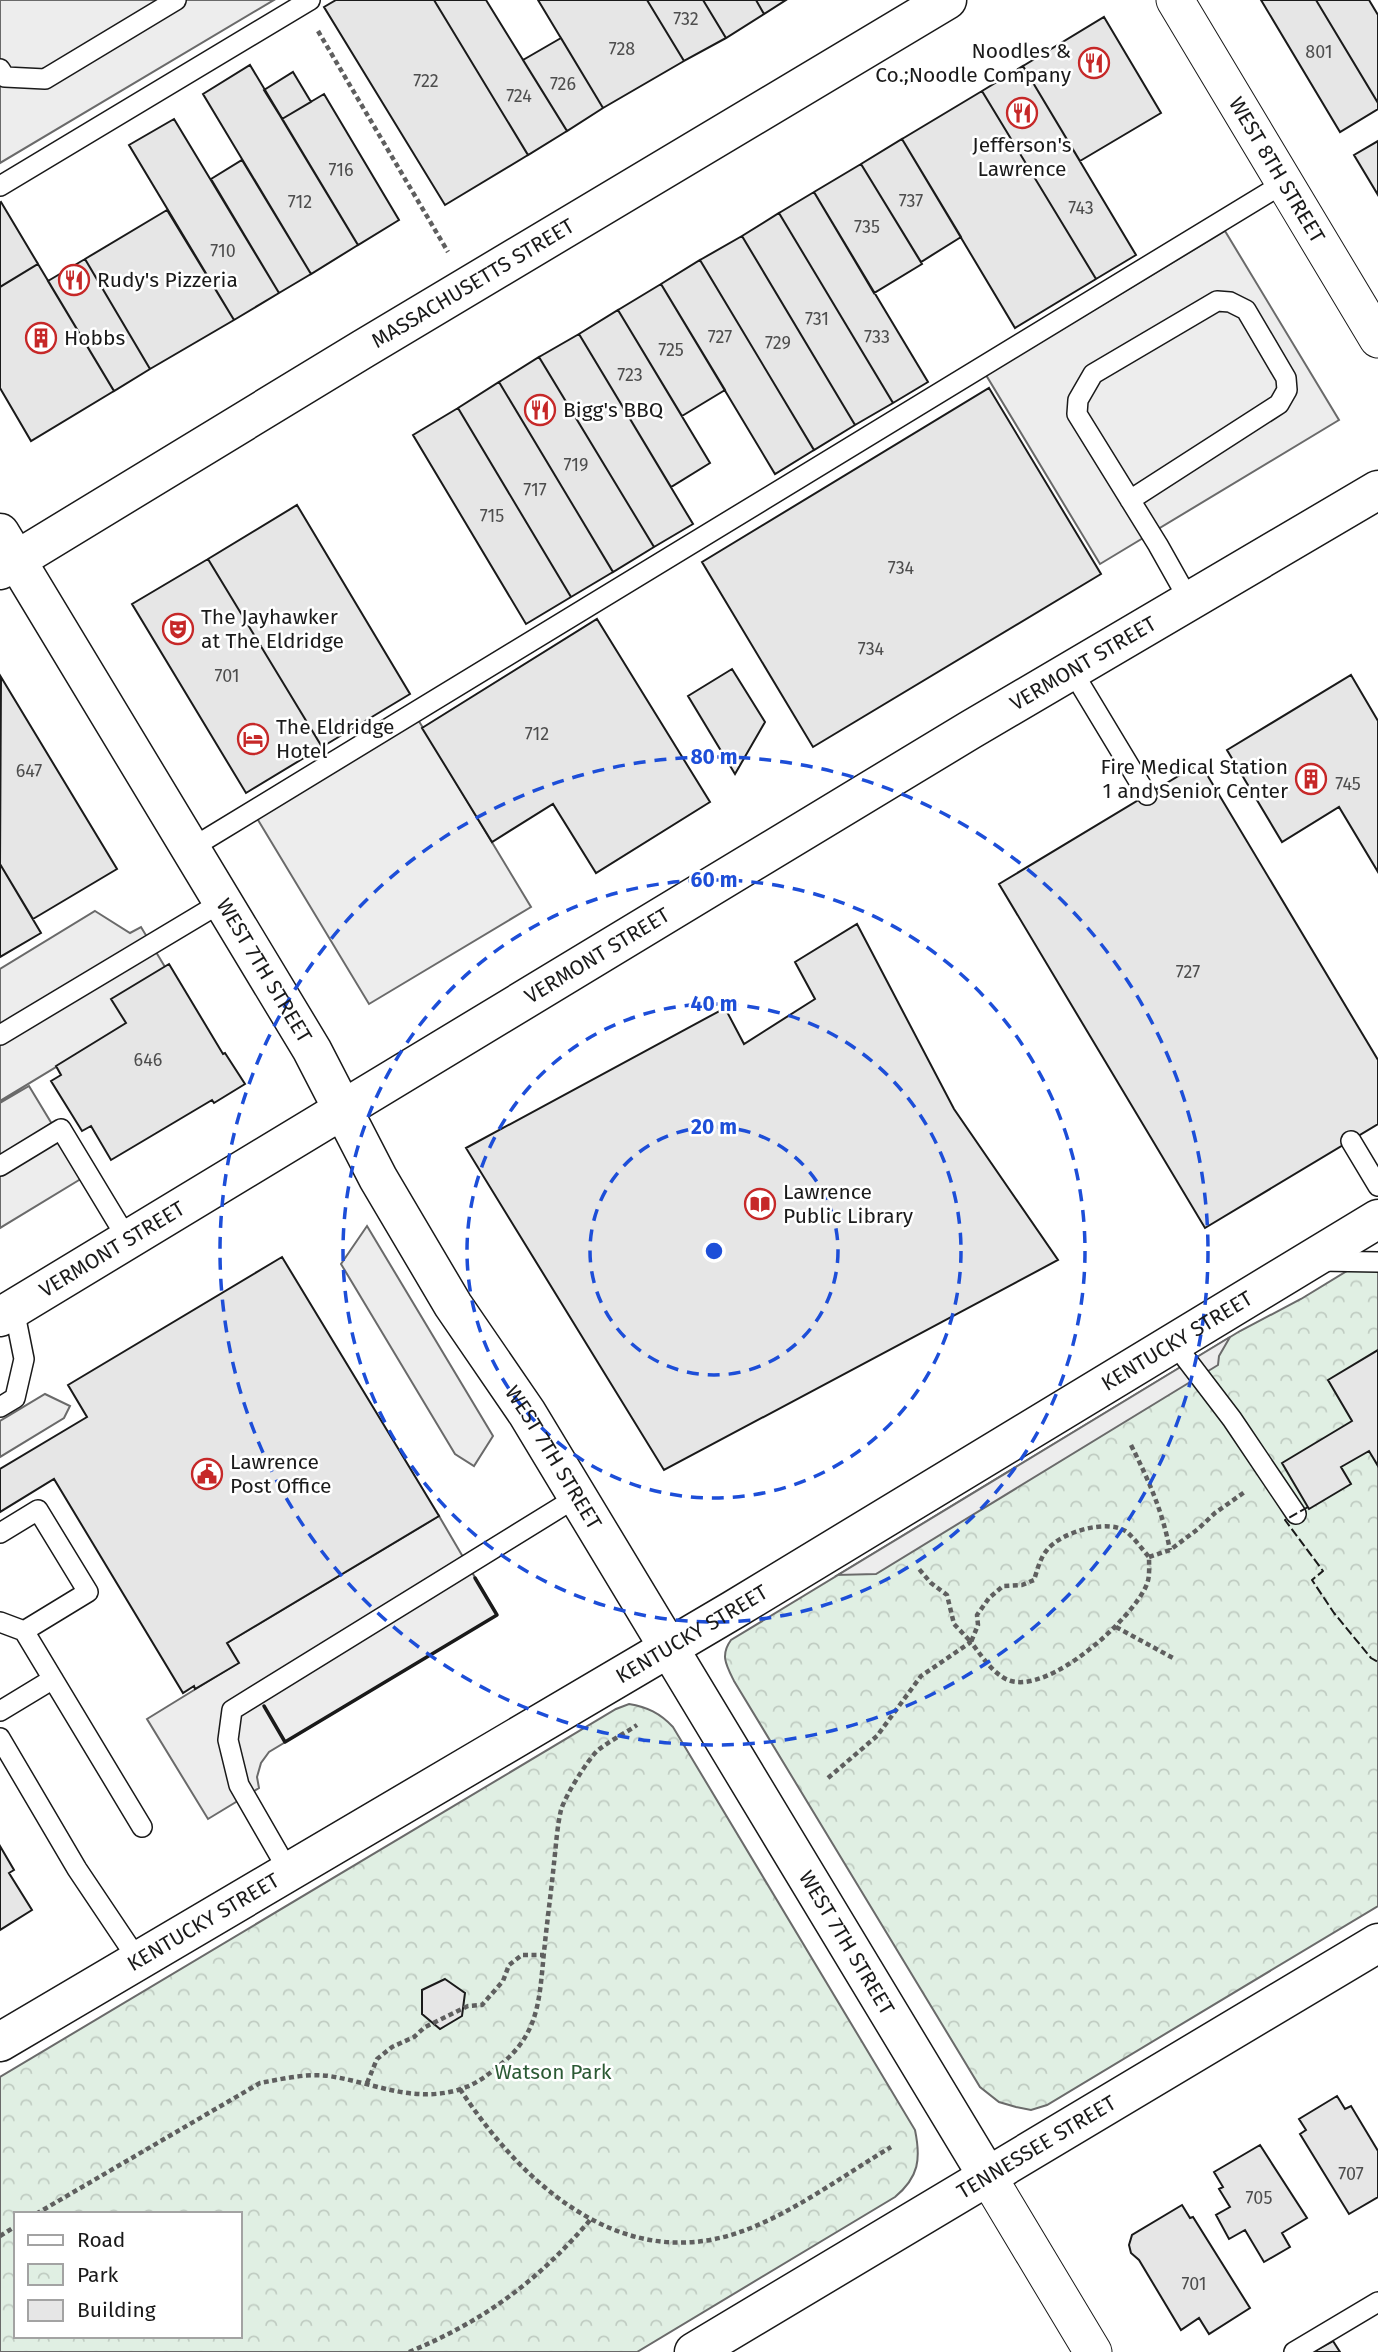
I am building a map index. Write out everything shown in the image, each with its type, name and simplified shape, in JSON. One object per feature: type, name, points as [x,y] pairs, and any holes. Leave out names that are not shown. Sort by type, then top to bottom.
[{"type":"street","name":"MASSACHUSETTS STREET","points":[[5,554],[468,286],[947,0]]},
{"type":"street","name":"WEST 8TH STREET","points":[[1175,0],[1378,339]]},
{"type":"street","name":"VERMONT STREET","points":[[7,1313],[694,895],[1378,490]]},
{"type":"street","name":"WEST 7TH STREET","points":[[5,554],[312,1050],[378,1178],[453,1305],[527,1413],[1093,2352]]},
{"type":"street","name":"KENTUCKY STREET","points":[[0,2042],[668,1649],[1378,1219]]},
{"type":"street","name":"TENNESSEE STREET","points":[[694,2352],[1378,1943]]},
{"type":"lane","points":[[0,69],[5,77],[45,79],[176,0]]},
{"type":"lane","points":[[0,186],[306,2]]},
{"type":"lane","points":[[190,849],[1284,183]]},
{"type":"lane","points":[[1130,500],[1279,404],[1287,390],[1286,378],[1245,310],[1230,302],[1217,301],[1093,374],[1078,400],[1077,415],[1189,602]]},
{"type":"lane","points":[[1072,669],[1147,795]]},
{"type":"lane","points":[[0,1035],[222,902]]},
{"type":"lane","points":[[0,1166],[61,1129],[128,1240]]},
{"type":"lane","points":[[1351,1141],[1378,1186]]},
{"type":"lane","points":[[1312,1260],[1378,1262]]},
{"type":"lane","points":[[0,1407],[15,1398],[24,1359],[7,1313]]},
{"type":"lane","points":[[1174,1343],[1232,1419],[1296,1514]]},
{"type":"lane","points":[[289,1872],[239,1785],[228,1740],[232,1710],[577,1497]]},
{"type":"lane","points":[[0,1533],[38,1510],[88,1592],[24,1631]]},
{"type":"lane","points":[[0,1622],[24,1631],[142,1827]]},
{"type":"lane","points":[[0,1711],[53,1679]]},
{"type":"lane","points":[[0,1738],[77,1869],[138,1960]]},
{"type":"lane","points":[[1294,2352],[1378,2302]]},
{"type":"path","points":[[306,2],[468,286]]},
{"type":"path","points":[[1131,1445],[1156,1495],[1164,1517],[1170,1550]]},
{"type":"path","points":[[1149,1557],[1170,1550],[1214,1513],[1269,1475]]},
{"type":"path","points":[[828,1778],[877,1737],[921,1676],[971,1642],[978,1625],[977,1615],[989,1598],[1003,1586],[1022,1586],[1034,1580],[1045,1552],[1052,1544],[1074,1533],[1096,1526],[1111,1525],[1127,1532],[1149,1557],[1149,1581],[1136,1605],[1091,1649],[1041,1678],[1021,1683],[1008,1680],[995,1671],[971,1642],[954,1624],[947,1595],[919,1569]]},
{"type":"path","points":[[1116,1627],[1173,1658]]},
{"type":"path","points":[[39,2212],[260,2083],[295,2076],[325,2076],[368,2083],[413,2096],[460,2089],[481,2080],[502,2064],[517,2051],[529,2033],[542,1992],[562,1808],[596,1752],[637,1726]]},
{"type":"path","points":[[368,2083],[377,2059],[392,2047],[414,2038],[425,2027],[468,2006],[482,2005],[503,1981],[509,1965],[523,1955],[544,1955]]},
{"type":"path","points":[[460,2089],[523,2168],[565,2205],[620,2231],[649,2239],[679,2242],[735,2234],[776,2216],[891,2147]]},
{"type":"path","points":[[409,2352],[438,2340],[506,2300],[547,2267],[591,2219]]},
{"type":"green space","points":[[1378,1252],[1378,1906],[1047,2105],[1031,2110],[999,2102],[980,2087],[734,1681],[725,1660],[728,1645],[731,1640],[1240,1331],[1301,1299]]},
{"type":"green space","name":"Watson Park","points":[[629,1704],[653,1711],[673,1727],[915,2130],[918,2159],[909,2182],[895,2197],[637,2352],[0,2352],[0,2077],[616,1709]]},
{"type":"shaded area","points":[[0,0],[274,0],[0,163]]},
{"type":"shaded area","points":[[1225,231],[1339,420],[1100,564],[986,375]]},
{"type":"shaded area","points":[[417,718],[531,907],[369,1004],[255,815]]},
{"type":"shaded area","points":[[95,911],[130,933],[141,927],[165,967],[127,1024],[0,1101],[0,969]]},
{"type":"shaded area","points":[[29,1086],[84,1177],[0,1228],[0,1103]]},
{"type":"shaded area","points":[[367,1226],[493,1436],[474,1466],[455,1454],[341,1264]]},
{"type":"shaded area","points":[[1230,1337],[1219,1356],[1218,1365],[876,1574],[838,1575]]},
{"type":"shaded area","points":[[45,1394],[70,1406],[64,1418],[0,1457],[0,1421]]},
{"type":"shaded area","points":[[439,1516],[497,1615],[269,1752],[261,1763],[257,1777],[259,1788],[208,1819],[147,1719],[238,1663],[227,1643]]},
{"type":"building","points":[[336,0],[434,0],[528,155],[445,205],[324,7]]},
{"type":"building","points":[[434,0],[486,0],[567,131],[528,155]]},
{"type":"building","points":[[538,0],[647,0],[684,61],[603,108]]},
{"type":"building","points":[[647,0],[703,0],[726,38],[684,61]]},
{"type":"building","points":[[703,0],[756,0],[764,14],[726,38]]},
{"type":"building","points":[[756,0],[786,0],[764,14]]},
{"type":"building","points":[[1261,0],[1316,0],[1378,103],[1378,109],[1340,132]]},
{"type":"building","points":[[1316,0],[1369,0],[1378,15],[1378,103]]},
{"type":"building","points":[[1104,17],[1161,113],[1080,161],[1023,66]]},
{"type":"building","points":[[561,38],[603,108],[567,131],[523,60]]},
{"type":"building","points":[[250,65],[358,245],[311,274],[203,94]]},
{"type":"building","points":[[1023,66],[1136,255],[1096,279],[982,91]]},
{"type":"building","points":[[293,72],[311,102],[282,119],[264,90]]},
{"type":"building","points":[[982,91],[1096,279],[1015,328],[902,139]]},
{"type":"building","points":[[324,94],[399,220],[358,245],[282,119]]},
{"type":"building","points":[[174,119],[279,293],[234,320],[129,145]]},
{"type":"building","points":[[902,139],[961,237],[921,262],[861,164]]},
{"type":"building","points":[[1378,141],[1378,195],[1354,155]]},
{"type":"building","points":[[242,160],[311,274],[279,293],[211,179]]},
{"type":"building","points":[[861,164],[922,264],[874,293],[814,192]]},
{"type":"building","points":[[814,192],[928,382],[893,403],[779,213]]},
{"type":"building","points":[[0,203],[38,264],[0,287]]},
{"type":"building","points":[[167,210],[234,320],[150,369],[85,259]]},
{"type":"building","points":[[779,213],[893,403],[855,425],[742,236]]},
{"type":"building","points":[[742,236],[855,425],[814,450],[700,260]]},
{"type":"building","points":[[85,259],[150,369],[114,391],[48,281]]},
{"type":"building","points":[[700,260],[814,450],[775,474],[661,284]]},
{"type":"building","name":"Hobbs","points":[[38,264],[114,391],[31,441],[0,388],[0,287]]},
{"type":"building","points":[[661,284],[725,390],[682,416],[618,310]]},
{"type":"building","points":[[618,310],[710,463],[671,487],[579,334]]},
{"type":"building","points":[[579,334],[693,524],[654,547],[539,357]]},
{"type":"building","points":[[539,357],[654,547],[613,572],[499,382]]},
{"type":"building","points":[[499,382],[613,572],[571,597],[458,408]]},
{"type":"building","points":[[989,388],[1101,574],[813,747],[702,562]]},
{"type":"building","points":[[458,408],[571,597],[526,624],[413,435]]},
{"type":"building","points":[[297,505],[410,694],[322,747],[208,559]]},
{"type":"building","name":"The Eldridge Hotel","points":[[208,559],[322,747],[246,793],[132,604]]},
{"type":"building","points":[[597,619],[710,802],[596,873],[553,804],[492,842],[422,728]]},
{"type":"building","points":[[732,669],[765,722],[735,774],[688,696]]},
{"type":"building","name":"Fire Medical Station 1 and Senior Center","points":[[1351,675],[1378,721],[1378,872],[1339,807],[1282,842],[1227,750]]},
{"type":"building","points":[[1,677],[117,869],[33,919],[0,864]]},
{"type":"building","points":[[1200,763],[1378,1060],[1378,1124],[1205,1228],[999,884]]},
{"type":"building","points":[[0,864],[41,933],[0,957]]},
{"type":"building","name":"Lawrence Public Library","points":[[857,924],[954,1109],[1058,1260],[664,1470],[466,1148],[725,1008],[744,1044],[815,999],[795,962]]},
{"type":"building","points":[[169,964],[223,1054],[225,1053],[245,1084],[214,1103],[212,1100],[111,1160],[91,1126],[82,1131],[51,1081],[61,1075],[56,1066],[126,1023],[111,999]]},
{"type":"building","name":"Lawrence Post Office","points":[[282,1257],[439,1516],[227,1643],[239,1663],[195,1689],[194,1686],[183,1693],[54,1479],[0,1512],[0,1469],[87,1417],[68,1385]]},
{"type":"building","points":[[1378,1350],[1378,1466],[1369,1451],[1341,1467],[1351,1484],[1309,1509],[1282,1463],[1352,1421],[1328,1380]]},
{"type":"building","points":[[0,1846],[14,1870],[9,1873],[32,1910],[0,1930]]},
{"type":"building","points":[[445,1979],[465,1993],[462,2016],[440,2029],[422,2014],[422,1990]]},
{"type":"building","points":[[1337,2096],[1345,2109],[1351,2106],[1378,2151],[1378,2197],[1349,2214],[1300,2134],[1306,2130],[1299,2119]]},
{"type":"building","points":[[1260,2145],[1307,2218],[1282,2233],[1290,2247],[1264,2262],[1245,2230],[1229,2239],[1216,2215],[1230,2207],[1219,2189],[1223,2187],[1214,2172]]},
{"type":"building","points":[[1182,2205],[1190,2218],[1193,2217],[1250,2308],[1209,2334],[1199,2318],[1181,2330],[1139,2260],[1131,2253],[1129,2245],[1132,2235]]},
{"type":"building","points":[[1333,2341],[1340,2352],[1313,2352]]},
{"type":"fence","points":[[1308,1507],[1285,1520],[1323,1571],[1312,1580],[1334,1613],[1371,1658],[1378,1662]]},
{"type":"wall","points":[[264,1706],[285,1742],[497,1615],[475,1578]]},
{"type":"place","name":"Noodles & Co.;Noodle Company","points":[[1094,63]]},
{"type":"place","name":"Jefferson's Lawrence","points":[[1022,113]]},
{"type":"place","name":"Rudy's Pizzeria","points":[[74,280]]},
{"type":"place","name":"Hobbs","points":[[41,338]]},
{"type":"place","name":"Bigg's BBQ","points":[[540,410]]},
{"type":"place","name":"The Jayhawker at The Eldridge","points":[[178,629]]},
{"type":"place","name":"The Eldridge Hotel","points":[[253,739]]},
{"type":"place","name":"Fire Medical Station 1 and Senior Center","points":[[1311,779]]},
{"type":"place","name":"Lawrence Public Library","points":[[760,1204]]},
{"type":"place","name":"Lawrence Post Office","points":[[207,1474]]}]
